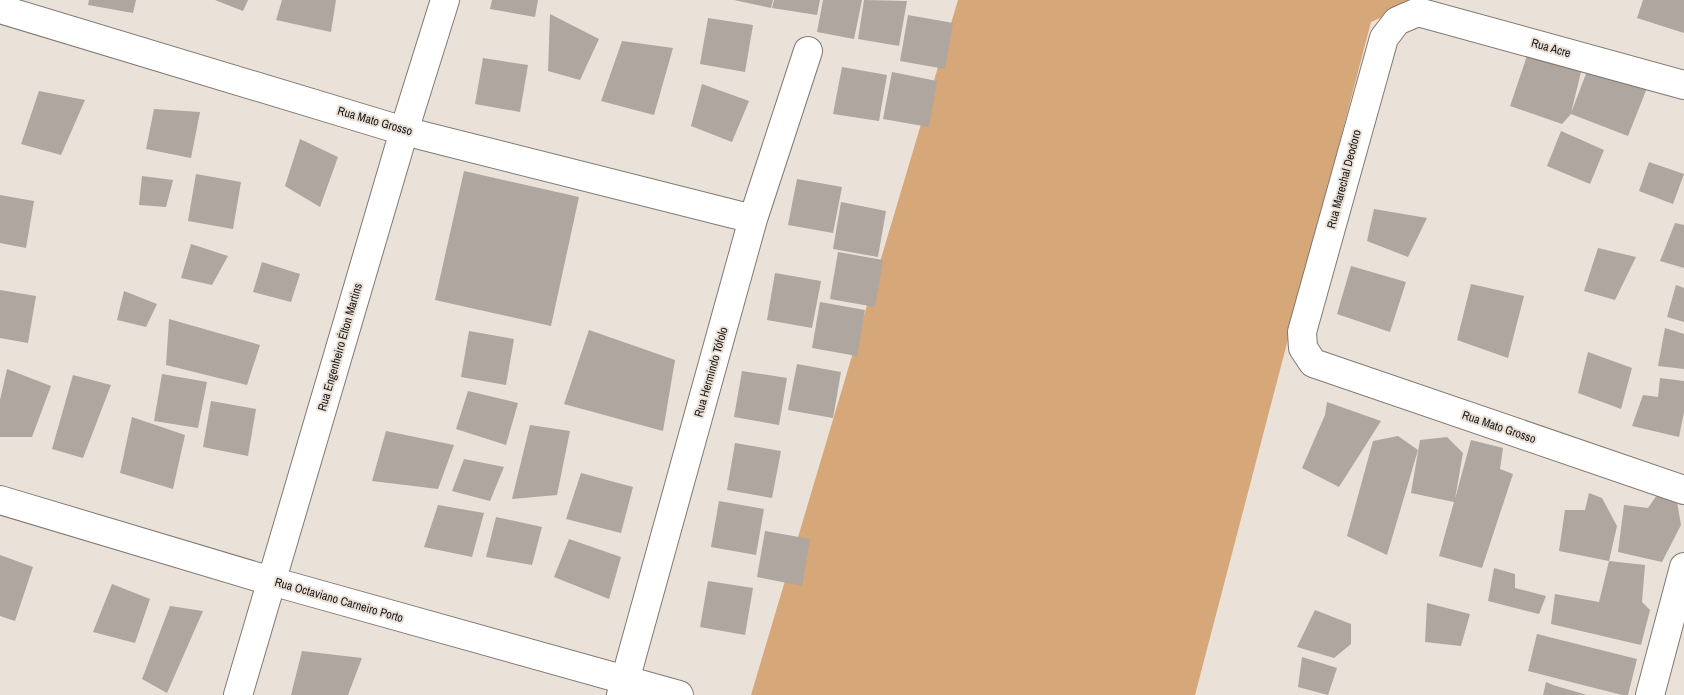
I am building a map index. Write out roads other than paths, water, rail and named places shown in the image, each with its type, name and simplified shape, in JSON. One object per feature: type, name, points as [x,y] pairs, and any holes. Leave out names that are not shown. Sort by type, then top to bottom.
[{"type":"street","name":"Rua Engenheiro Élton Martins","points":[[238,695],[404,130],[445,0]]},
{"type":"street","name":"Rua Mato Grosso","points":[[0,9],[404,130],[753,219]]},
{"type":"street","name":"Rua Acre","points":[[1418,12],[1684,85]]},
{"type":"street","name":"Rua Marechal Deodoro","points":[[1313,363],[1303,348],[1302,332],[1384,38],[1397,21],[1418,12]]},
{"type":"street","name":"Rua Hermindo Tófolo","points":[[623,687],[753,219],[808,51]]},
{"type":"street","name":"Rua Mato Grosso","points":[[1313,363],[1684,490]]},
{"type":"street","name":"Rua Octaviano Carneiro Porto","points":[[0,500],[623,687],[679,695]]},
{"type":"street","points":[[1650,695],[1684,567]]}]
